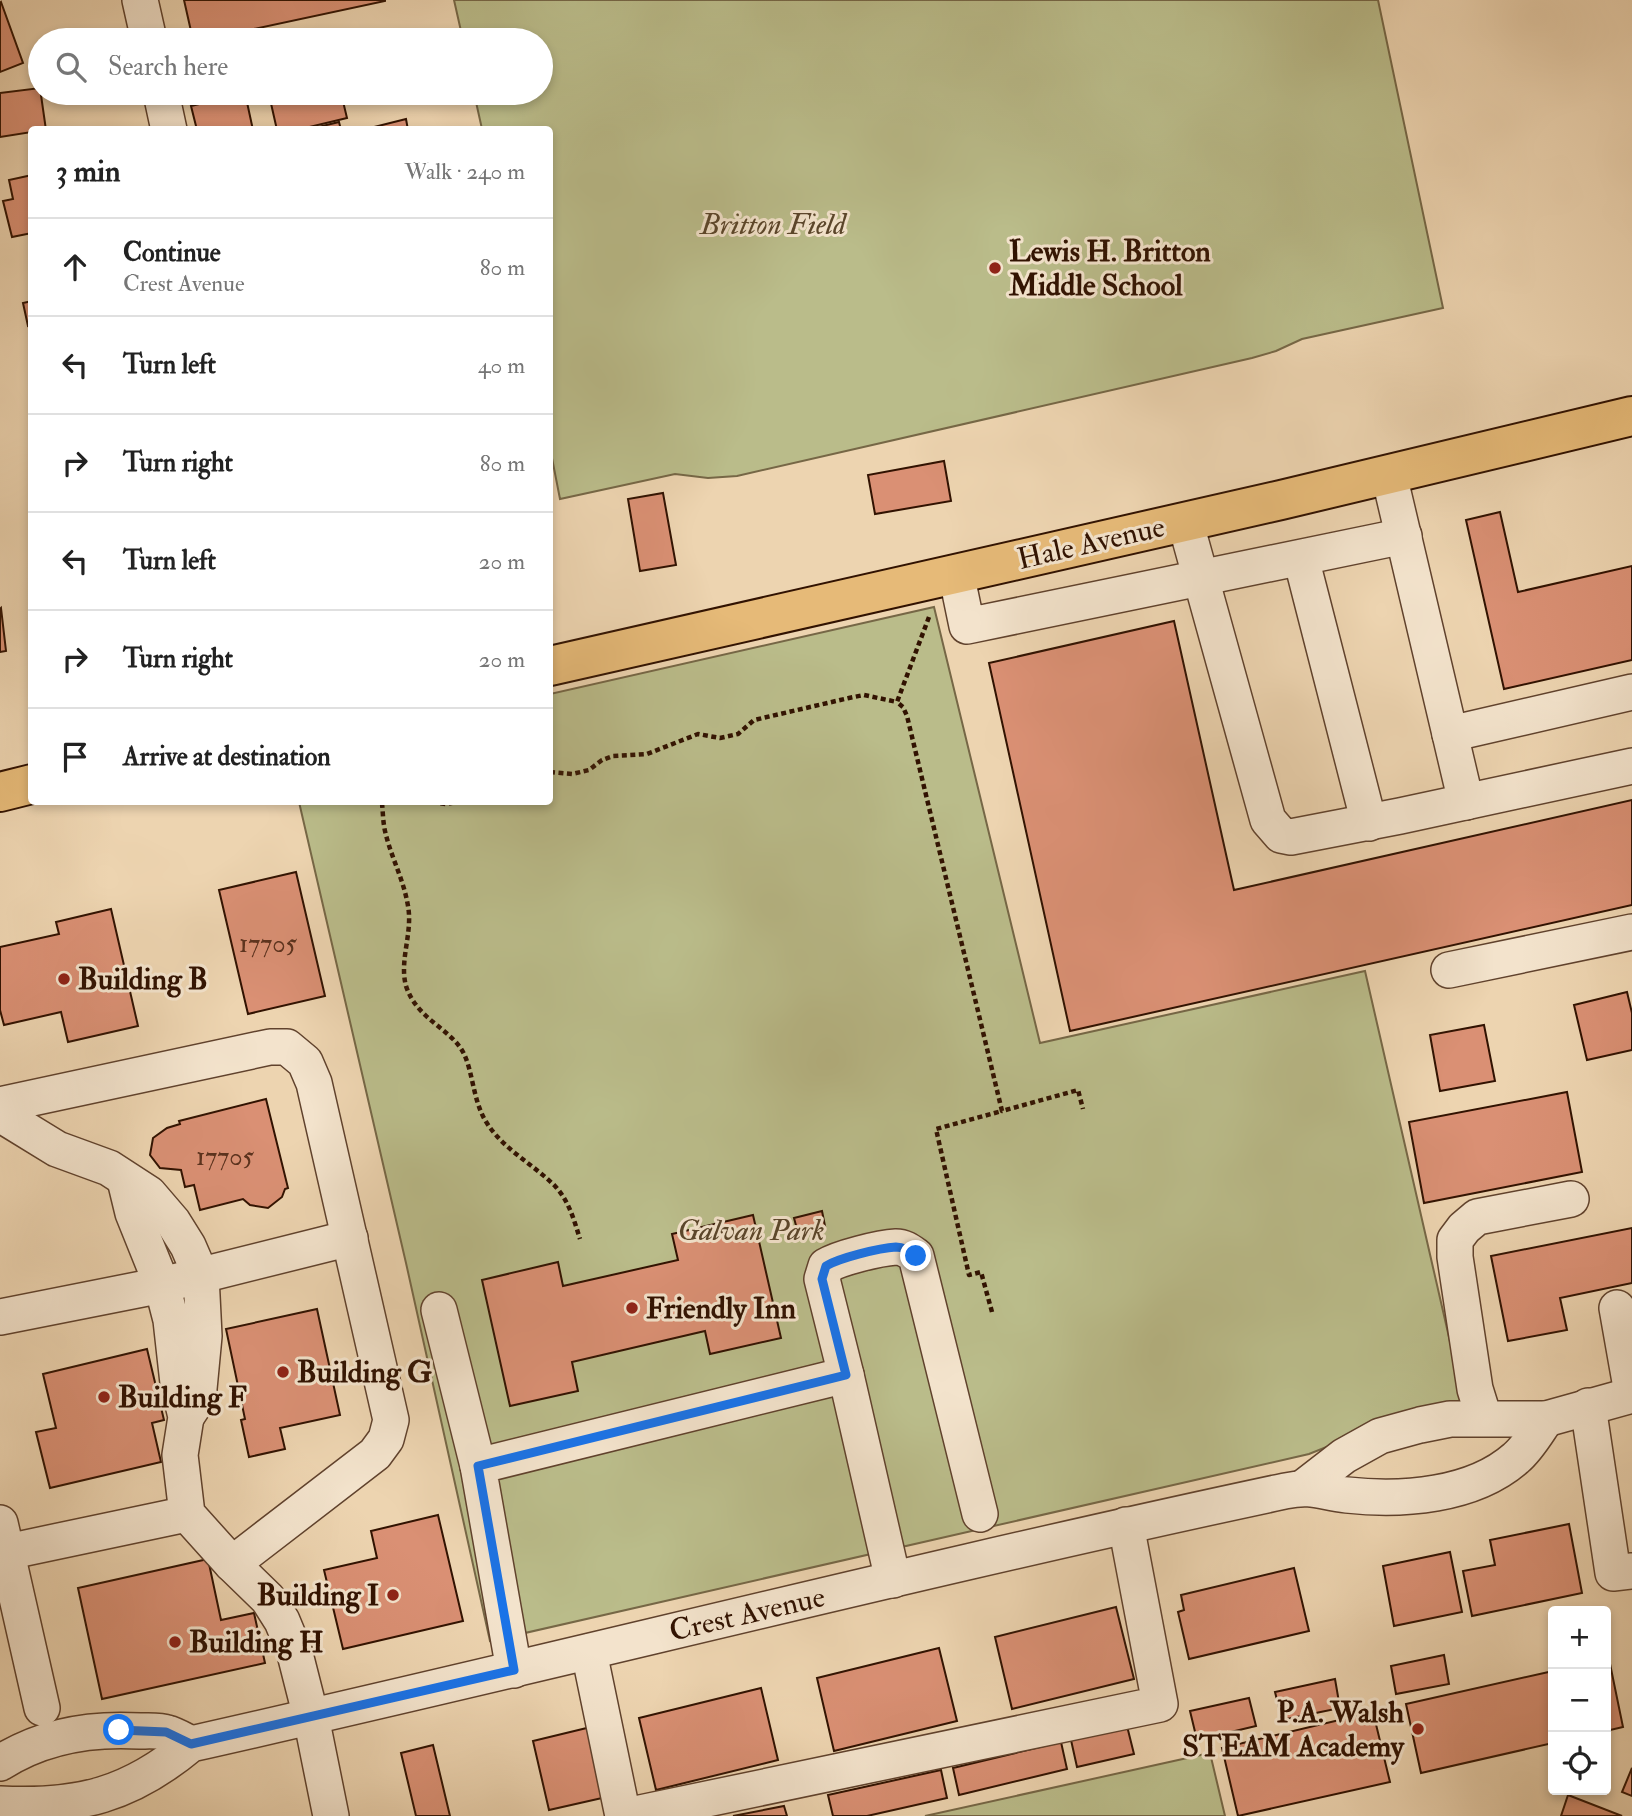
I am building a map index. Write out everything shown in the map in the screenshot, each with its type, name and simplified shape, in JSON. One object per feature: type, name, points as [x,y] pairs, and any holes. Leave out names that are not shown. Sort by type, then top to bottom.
[{"type":"main road","name":"Hale Avenue","points":[[553,665],[1389,475],[1632,415]]},
{"type":"main road","points":[[0,792],[28,785]]},
{"type":"street","points":[[140,0],[146,28]]},
{"type":"street","points":[[164,105],[168,126]]},
{"type":"street","points":[[1389,475],[1466,802]]},
{"type":"street","points":[[1185,522],[1268,820],[1281,835],[1291,837],[1368,823],[1632,766]]},
{"type":"street","points":[[956,573],[967,626],[1404,536]]},
{"type":"street","points":[[1301,558],[1368,823]]},
{"type":"street","points":[[1450,734],[1632,692]]},
{"type":"street","points":[[1449,970],[1632,932]]},
{"type":"street","points":[[186,1417],[198,1399],[204,1314],[201,1276],[188,1246],[173,1222],[149,1194],[109,1168],[47,1144],[8,1119],[0,1107],[270,1047],[287,1047],[305,1062],[314,1083],[391,1420],[386,1440],[375,1454],[232,1564]]},
{"type":"street","points":[[125,1180],[133,1213],[162,1285],[171,1320],[178,1383],[186,1417],[180,1455],[187,1514],[268,1599],[282,1621],[293,1650],[311,1717],[331,1816]]},
{"type":"street","points":[[1484,1418],[1475,1389],[1455,1257],[1455,1240],[1464,1228],[1478,1217],[1571,1199]]},
{"type":"street","points":[[0,1317],[162,1285],[350,1238]]},
{"type":"street","points":[[892,1580],[822,1279],[826,1266],[836,1261],[896,1247],[907,1249],[916,1256],[980,1514]]},
{"type":"street","points":[[1617,1308],[1632,1394]]},
{"type":"street","points":[[439,1310],[478,1466],[514,1670]]},
{"type":"street","points":[[478,1466],[846,1375]]},
{"type":"street","name":"Crest Avenue","points":[[1304,1487],[1344,1456],[1380,1436],[1450,1419],[1546,1419],[1632,1394]]},
{"type":"street","points":[[1588,1406],[1613,1573],[1632,1570]]},
{"type":"street","name":"Crest Avenue","points":[[0,1804],[57,1804],[111,1792],[137,1782],[167,1764],[191,1744],[1126,1525],[1304,1487],[1344,1495],[1384,1498],[1432,1495],[1484,1479],[1517,1458],[1546,1419]]},
{"type":"street","points":[[42,1708],[3,1537],[187,1514]]},
{"type":"street","points":[[589,1652],[625,1816],[1160,1704],[1126,1525]]},
{"type":"street","points":[[0,1763],[15,1753],[56,1737],[99,1731],[166,1732],[191,1744]]},
{"type":"path","points":[[897,702],[932,610]]},
{"type":"path","points":[[553,772],[581,772],[613,756],[647,754],[698,734],[720,738],[738,734],[754,720],[849,698],[864,695],[897,702],[903,707],[906,716],[1002,1111]]},
{"type":"path","points":[[382,805],[386,834],[408,906],[410,928],[403,968],[410,997],[465,1055],[474,1094],[485,1120],[504,1144],[555,1186],[573,1214],[580,1239]]},
{"type":"path","points":[[992,1312],[981,1272],[969,1275],[936,1129],[1078,1090],[1083,1109]]},
{"type":"green space","name":"Britton Field","points":[[454,0],[1378,0],[1443,308],[1302,339],[1252,358],[737,476],[708,478],[675,474],[560,499],[553,463],[553,126],[481,126],[477,105],[553,105],[553,28],[460,28]]},
{"type":"green space","name":"Galvan Park","points":[[934,607],[1040,1043],[1365,971],[1465,1407],[1334,1444],[1309,1454],[490,1641],[300,805],[553,805],[553,693]]},
{"type":"green space","points":[[1210,1753],[1225,1816],[925,1816]]},
{"type":"building","points":[[184,0],[385,0],[259,28],[190,28]]},
{"type":"building","points":[[0,3],[23,63],[0,72]]},
{"type":"building","points":[[28,90],[28,105],[42,105],[45,126],[28,126],[28,133],[0,137],[0,93]]},
{"type":"building","points":[[248,105],[252,126],[196,126],[191,106]]},
{"type":"building","points":[[271,105],[344,105],[347,118],[314,126],[276,126]]},
{"type":"building","points":[[406,119],[407,126],[378,126]]},
{"type":"building","points":[[339,122],[340,126],[322,126]]},
{"type":"building","points":[[28,176],[28,234],[12,237],[3,201],[13,199],[9,180]]},
{"type":"building","points":[[28,302],[28,326],[23,303]]},
{"type":"building","points":[[944,461],[951,501],[875,514],[868,475]]},
{"type":"building","points":[[663,493],[676,565],[640,571],[628,499]]},
{"type":"building","points":[[1500,512],[1518,592],[1632,566],[1632,660],[1504,689],[1466,520]]},
{"type":"building","points":[[0,609],[6,651],[0,652]]},
{"type":"building","points":[[1174,621],[1234,890],[1632,800],[1632,905],[1070,1031],[989,663]]},
{"type":"building","points":[[296,872],[325,996],[248,1014],[219,890]]},
{"type":"building","name":"Building B","points":[[111,909],[138,1026],[68,1042],[61,1012],[4,1025],[0,1010],[0,947],[59,934],[56,922]]},
{"type":"building","points":[[1627,992],[1632,1013],[1632,1050],[1587,1060],[1574,1005]]},
{"type":"building","points":[[1484,1025],[1495,1081],[1440,1091],[1430,1035]]},
{"type":"building","points":[[1567,1092],[1582,1172],[1424,1203],[1409,1122]]},
{"type":"building","points":[[266,1099],[288,1188],[282,1197],[268,1208],[250,1205],[243,1199],[200,1210],[194,1185],[185,1187],[181,1170],[160,1168],[150,1155],[153,1138],[167,1128],[180,1124],[179,1121]]},
{"type":"building","points":[[822,1211],[825,1226],[798,1233],[794,1218]]},
{"type":"building","name":"Friendly Inn","points":[[753,1215],[781,1338],[710,1354],[705,1331],[572,1362],[578,1391],[510,1406],[482,1280],[558,1262],[563,1286],[678,1260],[672,1234]]},
{"type":"building","points":[[1632,1228],[1632,1283],[1560,1298],[1567,1330],[1508,1341],[1491,1256]]},
{"type":"building","name":"Building G","points":[[317,1309],[340,1415],[280,1428],[285,1449],[249,1457],[241,1420],[245,1419],[226,1329]]},
{"type":"building","name":"Building F","points":[[147,1349],[164,1420],[152,1423],[161,1462],[50,1488],[36,1432],[56,1428],[43,1374]]},
{"type":"building","name":"Building I","points":[[438,1515],[463,1621],[343,1649],[324,1570],[377,1558],[371,1531]]},
{"type":"building","points":[[1569,1524],[1582,1593],[1472,1616],[1463,1571],[1495,1565],[1490,1540]]},
{"type":"building","points":[[1450,1552],[1462,1612],[1394,1626],[1383,1566]]},
{"type":"building","name":"Building H","points":[[208,1559],[221,1620],[254,1613],[265,1663],[102,1699],[78,1588]]},
{"type":"building","points":[[1294,1568],[1309,1631],[1189,1659],[1178,1612],[1184,1610],[1181,1595]]},
{"type":"building","points":[[1116,1607],[1134,1679],[1012,1709],[995,1637]]},
{"type":"building","points":[[939,1648],[957,1721],[834,1751],[817,1678]]},
{"type":"building","points":[[1444,1655],[1449,1684],[1396,1694],[1391,1666]]},
{"type":"building","points":[[1611,1669],[1623,1727],[1611,1730]]},
{"type":"building","points":[[1548,1672],[1548,1744],[1421,1773],[1406,1704]]},
{"type":"building","points":[[1335,1679],[1340,1708],[1282,1720],[1275,1692]]},
{"type":"building","points":[[761,1688],[778,1760],[656,1790],[639,1718]]},
{"type":"building","points":[[1249,1698],[1256,1726],[1197,1740],[1190,1711]]},
{"type":"building","points":[[1373,1712],[1390,1782],[1238,1816],[1222,1748]]},
{"type":"building","points":[[595,1726],[611,1796],[549,1810],[533,1741]]},
{"type":"building","points":[[1127,1726],[1134,1754],[1077,1767],[1071,1740]]},
{"type":"building","points":[[1061,1742],[1067,1769],[959,1795],[953,1768]]},
{"type":"building","points":[[433,1745],[450,1816],[416,1816],[401,1753]]},
{"type":"building","points":[[1632,1768],[1632,1796],[1622,1792]]},
{"type":"building","points":[[941,1770],[947,1798],[867,1816],[833,1816],[828,1795]]},
{"type":"building","points":[[1568,1795],[1622,1816],[1561,1816]]},
{"type":"building","points":[[784,1806],[787,1816],[733,1816]]},
{"type":"place","name":"Lewis H. Britton Middle School","points":[[995,268]]},
{"type":"place","name":"Building B","points":[[64,979]]},
{"type":"place","name":"Friendly Inn","points":[[632,1308]]},
{"type":"place","name":"Building G","points":[[283,1372]]},
{"type":"place","name":"Building F","points":[[104,1397]]},
{"type":"place","name":"Building I","points":[[393,1595]]},
{"type":"place","name":"Building H","points":[[175,1642]]},
{"type":"place","name":"P.A. Walsh STEAM Academy","points":[[1418,1729]]},
{"type":"route","points":[[119,1730],[166,1732],[191,1744],[514,1670],[478,1466],[846,1375],[822,1279],[826,1266],[836,1261],[896,1247],[907,1249],[916,1256]]}]
